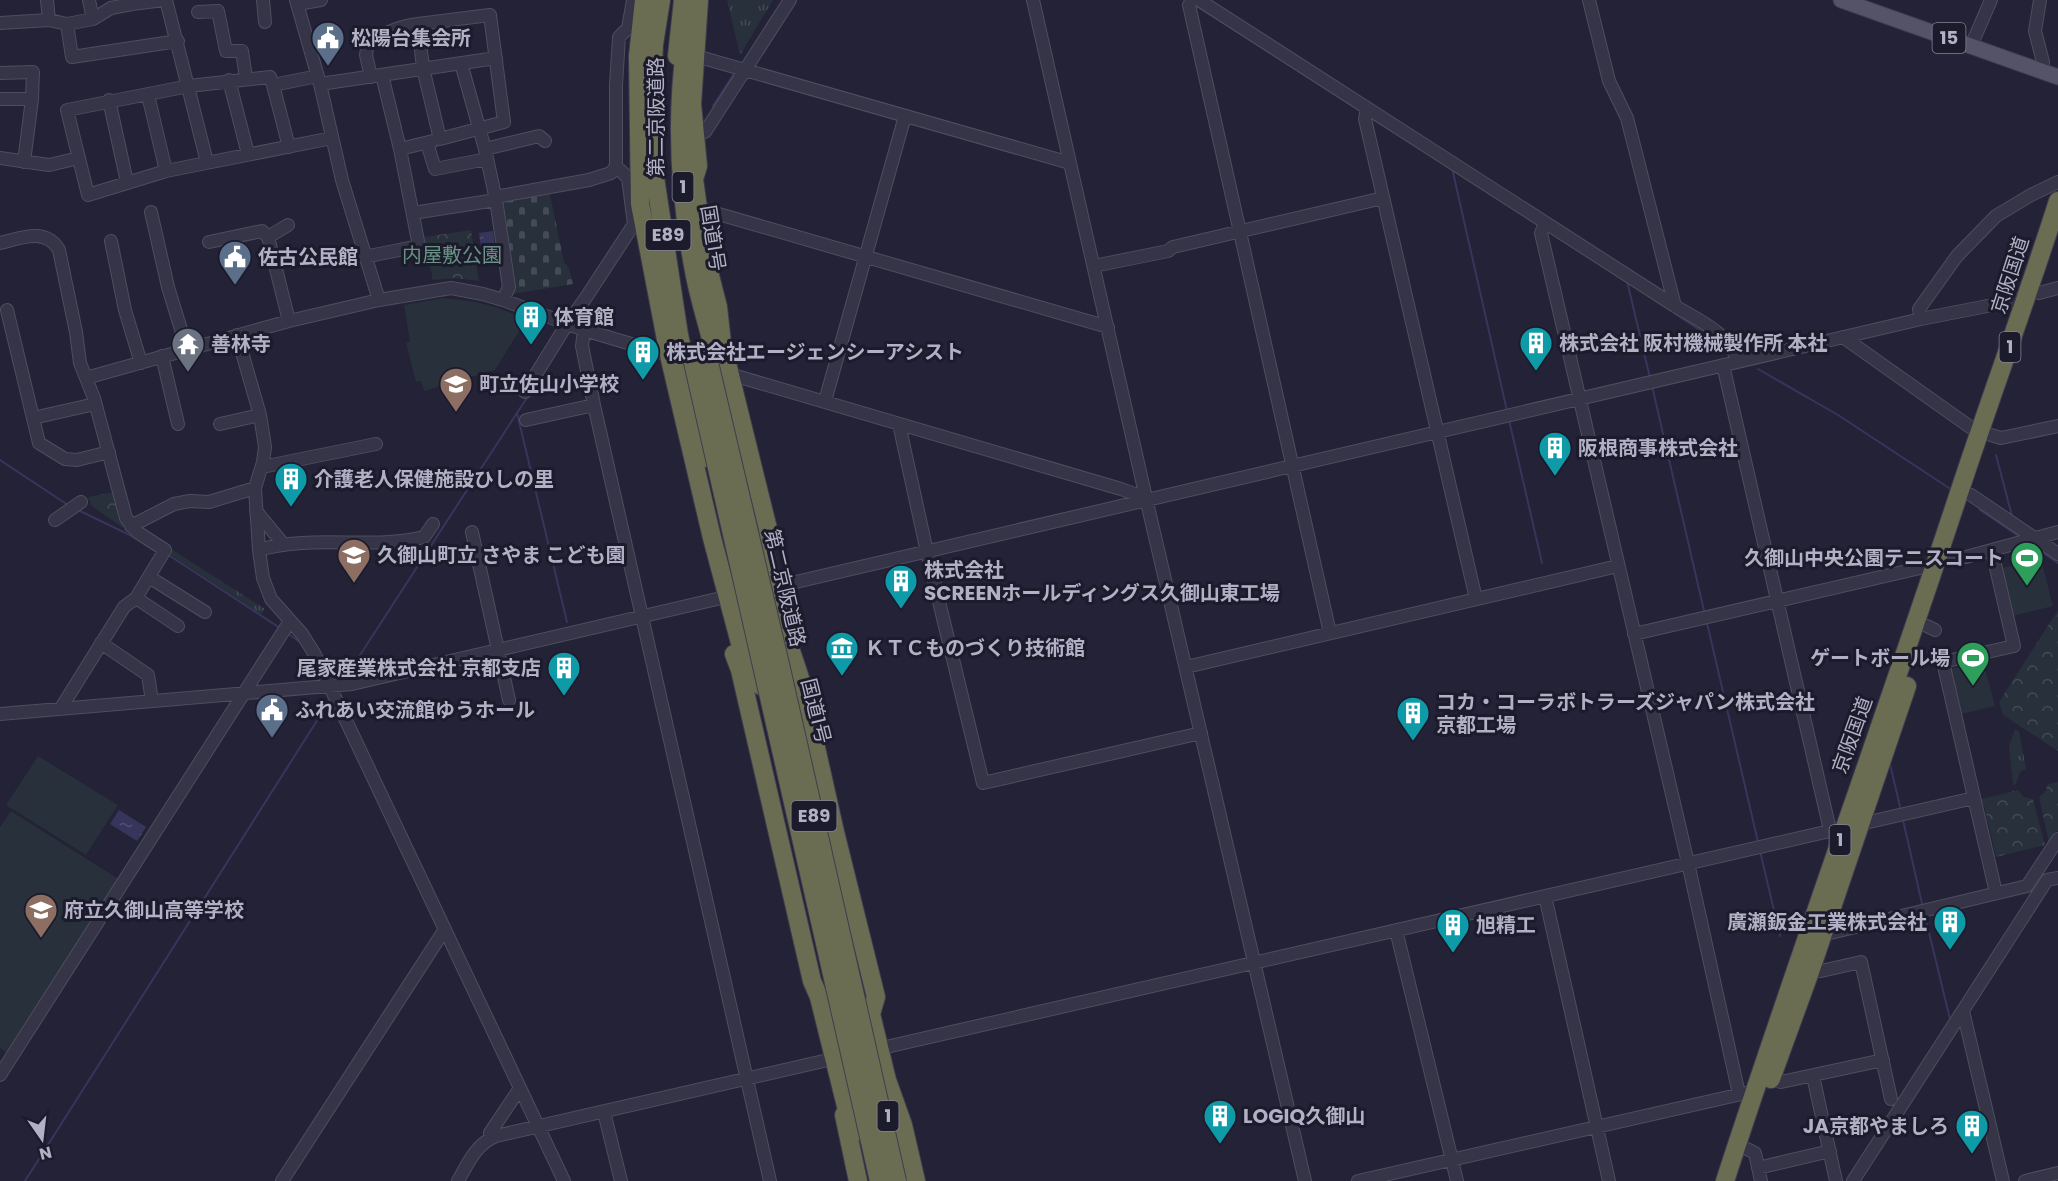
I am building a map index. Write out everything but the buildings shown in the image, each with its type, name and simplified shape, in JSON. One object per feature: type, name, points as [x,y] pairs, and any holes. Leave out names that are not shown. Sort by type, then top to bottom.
[{"type":"highway","points":[[645,0],[638,56],[640,204],[651,264],[677,358],[712,538],[734,595],[737,633],[744,658],[761,686]]},
{"type":"highway","name":"1","points":[[661,0],[654,44],[651,111],[654,171],[677,358],[699,428],[722,517],[734,595],[761,686],[828,977],[840,1057],[865,1132],[877,1181]]},
{"type":"highway","name":"第二京阪道路","points":[[666,0],[659,58],[658,111],[659,154],[671,252],[692,358],[877,1181]]},
{"type":"highway","name":"第二京阪道路","points":[[683,0],[675,83],[674,124],[687,258],[897,1181]]},
{"type":"highway","name":"国道1号","points":[[692,0],[681,74],[681,169],[695,276],[725,373],[750,507],[769,588],[782,669],[875,1049],[892,1135],[904,1181]]},
{"type":"highway","points":[[694,179],[698,166],[692,104],[699,0]]},
{"type":"highway","points":[[681,74],[684,117],[692,138],[698,208],[706,260],[718,307],[725,373],[769,533],[764,544]]},
{"type":"highway","name":"京阪国道","points":[[1736,1181],[1822,935],[1845,827],[1931,628],[1965,498],[2033,295],[2058,201]]},
{"type":"highway","name":"京阪国道","points":[[1986,435],[2018,324],[2058,238]]},
{"type":"highway","points":[[651,264],[663,241]]},
{"type":"highway","points":[[695,276],[710,305],[723,343]]},
{"type":"highway","name":"京阪国道","points":[[1725,1181],[1747,1092],[1845,827],[1936,566],[1965,498]]},
{"type":"highway","points":[[750,507],[764,544],[769,588],[791,645],[801,681],[876,997],[871,1014]]},
{"type":"highway","points":[[712,538],[715,527],[722,517]]},
{"type":"highway","points":[[737,633],[732,644],[733,651],[740,670],[812,981],[840,1057],[846,1106],[855,1129],[865,1132]]},
{"type":"highway","points":[[782,669],[791,645]]},
{"type":"highway","points":[[819,997],[828,977]]},
{"type":"highway","points":[[860,987],[864,991],[871,1014],[875,1049],[903,1125],[916,1181]]},
{"type":"highway","points":[[892,1135],[892,1112],[895,1101]]},
{"type":"highway","points":[[846,1106],[843,1119],[858,1181]]},
{"type":"main road","name":"15","points":[[1841,0],[2058,76]]},
{"type":"street","points":[[47,0],[49,20]]},
{"type":"street","points":[[89,0],[93,19]]},
{"type":"street","points":[[0,23],[49,20],[67,24],[93,19],[111,8],[132,2],[165,0],[178,41],[207,162]]},
{"type":"street","points":[[262,0],[264,22]]},
{"type":"street","points":[[321,0],[297,2],[364,257],[379,300]]},
{"type":"street","points":[[413,213],[589,180],[611,172],[616,166],[616,85],[619,37],[628,28],[633,0]]},
{"type":"street","points":[[705,132],[790,0]]},
{"type":"street","points":[[1033,0],[1305,1181]]},
{"type":"street","points":[[1192,0],[1189,5],[1330,633]]},
{"type":"street","points":[[1199,0],[1723,337],[1734,349],[1737,361]]},
{"type":"street","points":[[1589,0],[1608,81],[1627,118],[1675,306]]},
{"type":"street","points":[[1971,46],[1991,0]]},
{"type":"street","points":[[2040,0],[2035,31],[2043,62],[2042,71]]},
{"type":"street","points":[[198,12],[218,11],[226,51],[242,51],[246,78]]},
{"type":"street","points":[[364,257],[419,246],[400,149],[377,76],[366,55],[368,43],[393,29],[490,15],[504,122],[400,149]]},
{"type":"street","points":[[67,24],[72,57],[178,41]]},
{"type":"street","points":[[418,24],[423,69],[440,139]]},
{"type":"street","points":[[696,56],[1070,163]]},
{"type":"street","points":[[273,85],[377,76],[496,58]]},
{"type":"street","points":[[461,63],[486,154],[495,199],[509,287],[503,300]]},
{"type":"street","points":[[0,73],[33,72],[34,88],[24,162]]},
{"type":"street","points":[[289,147],[270,77],[189,86],[67,110],[88,195],[166,171],[207,162],[289,147],[332,138]]},
{"type":"street","points":[[229,80],[248,154]]},
{"type":"street","points":[[148,95],[166,171]]},
{"type":"street","points":[[0,99],[32,99]]},
{"type":"street","points":[[109,100],[127,182]]},
{"type":"street","points":[[1367,108],[1365,119],[1476,599]]},
{"type":"street","points":[[825,401],[905,116]]},
{"type":"street","points":[[427,143],[435,169],[539,136],[545,141]]},
{"type":"street","points":[[0,158],[49,165],[79,158]]},
{"type":"street","points":[[525,392],[634,224],[628,178],[616,166]]},
{"type":"street","points":[[1921,319],[1920,309],[1957,256],[1996,216],[2058,182]]},
{"type":"street","points":[[1094,266],[1168,251],[1383,198]]},
{"type":"street","points":[[698,208],[1108,327]]},
{"type":"street","points":[[151,212],[168,287],[187,349]]},
{"type":"street","points":[[1358,1181],[1747,1092],[1688,863],[1618,566],[1541,233],[1545,222]]},
{"type":"street","points":[[268,237],[288,225]]},
{"type":"street","points":[[209,242],[262,231],[268,237],[289,321]]},
{"type":"street","points":[[0,243],[36,235],[49,238],[57,246],[61,254],[80,363],[95,404],[125,515],[131,526],[165,550],[136,598],[124,607],[61,708]]},
{"type":"street","points":[[111,241],[125,310],[141,363]]},
{"type":"street","points":[[86,378],[289,321],[379,300],[451,288],[503,300],[584,330],[1146,498]]},
{"type":"street","points":[[0,714],[352,684],[2058,288]]},
{"type":"street","points":[[1996,304],[2008,308],[2014,314],[2018,324]]},
{"type":"street","points":[[7,310],[39,443],[66,459],[77,460],[109,452]]},
{"type":"street","points":[[584,330],[582,346],[594,405],[770,1181]]},
{"type":"street","points":[[237,335],[260,415],[265,447],[262,467],[255,488],[259,550],[268,595],[307,641],[564,1181]]},
{"type":"street","points":[[1843,337],[1986,435],[2001,438],[2058,426]]},
{"type":"street","points":[[162,356],[178,424]]},
{"type":"street","points":[[1723,365],[1777,600],[1845,827]]},
{"type":"street","points":[[33,418],[95,404]]},
{"type":"street","points":[[526,420],[594,405]]},
{"type":"street","points":[[220,424],[260,415]]},
{"type":"street","points":[[899,424],[927,552],[983,783],[1201,733]]},
{"type":"street","points":[[262,467],[301,461],[376,444]]},
{"type":"street","points":[[131,526],[174,504],[185,501],[209,502],[255,488]]},
{"type":"street","points":[[1965,498],[2058,554]]},
{"type":"street","points":[[55,520],[81,502]]},
{"type":"street","points":[[256,512],[284,545]]},
{"type":"street","points":[[259,550],[284,545],[401,543],[424,537],[433,524]]},
{"type":"street","points":[[472,532],[509,700]]},
{"type":"street","points":[[1966,557],[2058,532]]},
{"type":"street","points":[[1992,551],[2014,646],[1943,662],[1996,893]]},
{"type":"street","points":[[1186,667],[1618,566]]},
{"type":"street","points":[[1634,634],[1920,568]]},
{"type":"street","points":[[149,577],[206,612]]},
{"type":"street","points":[[136,598],[178,626]]},
{"type":"street","points":[[0,1075],[290,621]]},
{"type":"street","points":[[101,643],[148,675],[152,701]]},
{"type":"street","points":[[458,1181],[477,1149],[484,1141],[496,1136],[1974,798]]},
{"type":"street","points":[[1822,935],[2027,886],[2058,839]]},
{"type":"street","points":[[1853,1181],[2048,880],[2058,878]]},
{"type":"street","points":[[1545,896],[1609,1181]]},
{"type":"street","points":[[282,1181],[445,928]]},
{"type":"street","points":[[1396,930],[1457,1181]]},
{"type":"street","points":[[1811,969],[1821,971],[1861,962],[1891,1099]]},
{"type":"street","points":[[1963,1011],[2003,1181]]},
{"type":"street","points":[[0,1054],[13,1055]]},
{"type":"street","points":[[1771,1080],[1781,1082],[1883,1060]]},
{"type":"street","points":[[1813,1076],[1836,1181]]},
{"type":"street","points":[[490,1133],[520,1088]]},
{"type":"street","points":[[604,1112],[621,1181]]},
{"type":"street","points":[[1747,1149],[1755,1153],[1761,1181]]},
{"type":"street","points":[[1758,1168],[1830,1151]]},
{"type":"street","points":[[2025,1181],[2058,1173]]},
{"type":"green space","points":[[727,0],[773,0],[740,55]]},
{"type":"green space","points":[[549,190],[564,262],[569,268],[573,284],[513,294],[499,200]]},
{"type":"green space","name":"内屋敷公園","points":[[471,230],[479,281],[453,278],[433,280],[424,237]]},
{"type":"green space","points":[[443,298],[486,304],[526,320],[495,370],[424,391],[421,381],[416,382],[406,343],[410,342],[404,305]]},
{"type":"green space","points":[[114,492],[123,528],[92,506],[88,497]]},
{"type":"green space","points":[[171,549],[265,609],[261,614],[168,553]]},
{"type":"green space","name":"久御山中央公園テニスコート","points":[[2041,559],[2053,606],[2013,616],[2002,568]]},
{"type":"green space","points":[[2058,610],[2058,751],[2003,715],[1999,702]]},
{"type":"green space","name":"ゲートボール場","points":[[1983,661],[1995,706],[1962,714],[1950,669]]},
{"type":"green space","points":[[2015,729],[2019,731],[2026,769],[2020,772],[2016,784],[2013,785],[2009,747]]},
{"type":"green space","points":[[38,756],[118,805],[86,855],[6,805]]},
{"type":"green space","points":[[2058,782],[2058,830],[2049,843],[2039,797],[2045,792],[2048,784]]},
{"type":"green space","points":[[2018,790],[2024,797],[2033,799],[2045,845],[1996,857],[1984,805],[1980,806],[1979,802],[1982,799]]},
{"type":"green space","name":"府立久御山高等学校","points":[[11,811],[120,880],[9,1051],[5,1052],[0,1048],[0,827]]},
{"type":"water","points":[[493,231],[497,261],[483,263],[479,233]]},
{"type":"water","points":[[119,810],[146,827],[137,841],[110,824]]},
{"type":"waterway","points":[[1195,5],[1362,112]]},
{"type":"waterway","points":[[713,106],[735,72]]},
{"type":"waterway","points":[[1369,117],[1392,131]]},
{"type":"waterway","points":[[1452,168],[1507,411]]},
{"type":"waterway","points":[[1627,281],[1650,378]]},
{"type":"waterway","points":[[1674,313],[1716,341]]},
{"type":"waterway","points":[[1758,369],[1838,415],[1949,488]]},
{"type":"waterway","points":[[1652,386],[1705,615]]},
{"type":"waterway","points":[[324,656],[351,669],[528,396]]},
{"type":"waterway","points":[[517,413],[567,622]]},
{"type":"waterway","points":[[1509,420],[1542,563]]},
{"type":"waterway","points":[[1996,455],[2012,516]]},
{"type":"waterway","points":[[0,460],[68,505]]},
{"type":"waterway","points":[[78,510],[138,539]]},
{"type":"waterway","points":[[1980,510],[2020,537]]},
{"type":"waterway","points":[[2030,544],[2058,563]]},
{"type":"waterway","points":[[167,554],[280,628]]},
{"type":"waterway","points":[[1707,623],[1758,842]]},
{"type":"waterway","points":[[287,633],[300,642]]},
{"type":"waterway","points":[[25,1181],[325,708]]},
{"type":"waterway","points":[[1890,764],[1901,811]]},
{"type":"waterway","points":[[1903,820],[1923,908]]},
{"type":"waterway","points":[[1760,851],[1780,936]]},
{"type":"waterway","points":[[1925,916],[1950,1019]]},
{"type":"tunnel","points":[[1930,565],[1966,557]]},
{"type":"place","name":"松陽台集会所","points":[[328,67]]},
{"type":"place","name":"佐古公民館","points":[[235,286]]},
{"type":"place","name":"体育館","points":[[531,346]]},
{"type":"place","name":"株式会社 阪村機械製作所 本社","points":[[1536,372]]},
{"type":"place","name":"善林寺","points":[[188,373]]},
{"type":"place","name":"株式会社エージェンシーアシスト","points":[[643,381]]},
{"type":"place","name":"町立佐山小学校","points":[[456,413]]},
{"type":"place","name":"阪根商事株式会社","points":[[1555,477]]},
{"type":"place","name":"介護老人保健施設ひしの里","points":[[291,508]]},
{"type":"place","name":"久御山町立 さやま こども園","points":[[354,584]]},
{"type":"place","name":"久御山中央公園テニスコート","points":[[2027,587]]},
{"type":"place","name":"株式会社 SCREENホールディングス久御山東工場","points":[[901,610]]},
{"type":"place","name":"ＫＴＣものづくり技術館","points":[[842,677]]},
{"type":"place","name":"ゲートボール場","points":[[1973,687]]},
{"type":"place","name":"尾家産業株式会社 京都支店","points":[[564,697]]},
{"type":"place","name":"ふれあい交流館ゆうホール","points":[[272,739]]},
{"type":"place","name":"コカ・コーラボトラーズジャパン株式会社 京都工場","points":[[1413,742]]},
{"type":"place","name":"府立久御山高等学校","points":[[41,939]]},
{"type":"place","name":"廣瀬鈑金工業株式会社","points":[[1950,951]]},
{"type":"place","name":"旭精工","points":[[1453,954]]},
{"type":"place","name":"LOGIQ久御山","points":[[1220,1145]]},
{"type":"place","name":"JA京都やましろ","points":[[1972,1155]]}]
